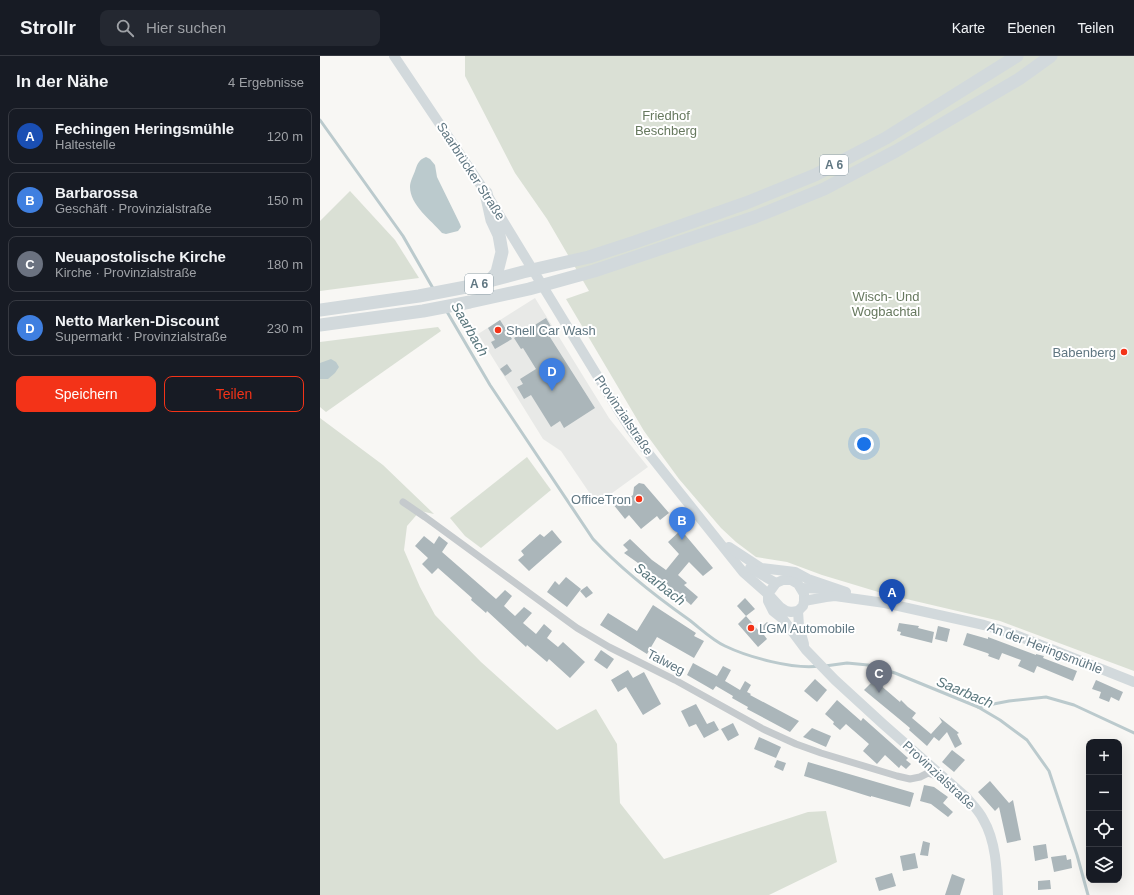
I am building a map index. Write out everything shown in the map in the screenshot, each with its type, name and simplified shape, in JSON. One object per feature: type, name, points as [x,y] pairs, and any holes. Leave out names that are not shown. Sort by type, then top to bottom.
[{"type":"highway","name":"A 6","points":[[320,310],[419,296],[466,287],[589,257],[746,203],[815,175],[886,138],[1017,56]]},
{"type":"highway","name":"A 6","points":[[320,325],[423,311],[529,289],[594,271],[755,217],[824,189],[896,151],[1019,78],[1051,56]]},
{"type":"highway","points":[[486,193],[492,220],[499,235],[502,252],[497,272],[489,289],[514,289],[539,280]]},
{"type":"highway","name":"A 6","points":[[320,314],[468,295],[489,289],[539,280]]},
{"type":"highway","points":[[320,321],[468,295]]},
{"type":"main road","name":"Saarbrücker Straße","points":[[394,56],[486,193],[539,280]]},
{"type":"main road","name":"Provinzialstraße","points":[[539,280],[631,430],[743,572],[768,594],[770,606],[835,680],[946,779],[971,803],[983,818],[994,852],[998,895]]},
{"type":"main road","name":"Provinzialstraße","points":[[713,534],[729,547],[749,567],[776,583]]},
{"type":"main road","name":"An der Heringsmühle","points":[[729,547],[761,568],[795,572],[808,579],[846,592]]},
{"type":"main road","points":[[783,580],[792,580],[798,584],[804,594],[804,601],[798,611],[786,611],[780,607],[768,594],[776,583],[783,580]]},
{"type":"main road","name":"An der Heringsmühle","points":[[801,588],[827,589],[846,592],[862,595],[884,603]]},
{"type":"main road","name":"An der Heringsmühle","points":[[804,601],[835,596],[884,603],[977,623],[1005,632],[1134,682]]},
{"type":"main road","points":[[798,611],[799,626],[808,651]]},
{"type":"street","name":"Talweg","points":[[403,502],[426,517],[577,628],[609,647],[676,680],[763,729],[796,744],[821,753],[897,776],[910,779],[928,774],[946,779]]},
{"type":"shaded area","points":[[426,157],[435,165],[437,177],[460,224],[461,227],[458,231],[446,234],[442,233],[413,200],[410,187],[411,181],[418,163]]},
{"type":"shaded area","points":[[535,298],[609,418],[648,467],[597,504],[561,451],[543,439],[478,334]]},
{"type":"shaded area","points":[[331,359],[336,362],[339,367],[328,379],[320,379],[320,363]]},
{"type":"green space","name":"Wisch- Und Wogbachtal","points":[[465,56],[1134,56],[1134,671],[1000,621],[885,594],[822,575],[787,562],[756,557],[736,542],[721,528],[679,479],[644,431],[566,299],[589,291],[547,219],[515,173],[465,76]]},
{"type":"green space","points":[[350,191],[395,240],[419,278],[320,291],[320,221]]},
{"type":"green space","points":[[438,327],[441,331],[326,412],[320,407],[320,342]]},
{"type":"green space","points":[[320,418],[383,465],[434,514],[420,511],[407,526],[404,550],[420,587],[435,615],[481,662],[557,730],[596,709],[617,744],[620,803],[664,859],[808,812],[826,811],[837,862],[769,895],[320,895]]},
{"type":"green space","points":[[527,457],[551,490],[481,548],[465,536],[450,518]]},
{"type":"building","points":[[546,318],[553,330],[548,334],[595,408],[564,428],[560,421],[551,427],[531,395],[524,399],[517,387],[523,384],[520,379],[536,369],[523,348],[521,349],[514,338]]},
{"type":"building","points":[[500,320],[512,339],[495,349],[491,342],[495,340],[488,328]]},
{"type":"building","points":[[507,364],[512,371],[505,376],[500,369]]},
{"type":"building","points":[[639,483],[644,484],[669,513],[660,520],[657,516],[641,529],[629,515],[625,519],[613,504],[620,498],[624,502],[633,495],[634,487]]},
{"type":"building","points":[[552,530],[562,542],[529,571],[518,560],[524,555],[521,551],[540,534],[544,537]]},
{"type":"building","points":[[681,530],[713,568],[703,576],[689,562],[678,575],[687,583],[684,585],[698,597],[691,605],[659,578],[624,553],[628,550],[623,545],[630,539],[652,560],[666,570],[679,554],[668,542]]},
{"type":"building","points":[[424,536],[434,544],[439,536],[448,543],[442,552],[496,599],[505,590],[512,596],[504,606],[515,616],[524,607],[532,613],[523,623],[536,634],[544,624],[552,631],[547,638],[558,647],[563,642],[585,662],[570,678],[549,659],[547,662],[527,645],[526,647],[487,611],[486,613],[471,600],[472,598],[438,568],[432,574],[422,564],[428,558],[415,546]]},
{"type":"building","points":[[566,577],[581,589],[567,607],[547,592],[555,581],[559,585]]},
{"type":"building","points":[[587,586],[593,593],[586,598],[580,591]]},
{"type":"building","points":[[745,598],[755,609],[746,616],[737,606]]},
{"type":"building","points":[[653,605],[696,633],[694,636],[704,641],[694,658],[657,637],[647,654],[600,625],[608,613],[637,631]]},
{"type":"building","points":[[746,616],[758,630],[767,622],[772,628],[764,635],[767,639],[758,647],[738,624]]},
{"type":"building","points":[[899,623],[919,626],[918,628],[934,632],[932,643],[900,635],[901,632],[897,631]]},
{"type":"building","points":[[938,626],[950,629],[947,642],[935,639]]},
{"type":"building","points":[[967,633],[988,639],[988,637],[1036,655],[1044,656],[1043,658],[1077,671],[1073,681],[1037,666],[1034,673],[1018,666],[1021,660],[1002,653],[999,660],[988,656],[989,654],[987,653],[963,645]]},
{"type":"building","points":[[601,650],[614,659],[607,669],[594,660]]},
{"type":"building","points":[[693,663],[717,676],[723,666],[731,670],[725,681],[740,690],[745,681],[751,685],[747,692],[751,694],[750,695],[799,721],[790,732],[747,709],[748,707],[732,698],[733,696],[716,686],[713,690],[687,675]]},
{"type":"building","points":[[628,670],[633,678],[644,672],[661,704],[643,715],[626,687],[618,692],[611,680]]},
{"type":"building","points":[[815,679],[827,690],[817,702],[804,691]]},
{"type":"building","points":[[1096,680],[1123,692],[1119,701],[1111,697],[1109,702],[1099,698],[1101,692],[1092,689]]},
{"type":"building","points":[[872,682],[877,686],[879,684],[900,702],[901,700],[916,713],[912,718],[931,734],[942,722],[939,717],[959,733],[957,734],[962,744],[955,748],[947,732],[939,741],[934,737],[927,746],[909,730],[910,728],[864,690]]},
{"type":"building","points":[[837,700],[861,721],[863,718],[908,758],[906,760],[911,764],[906,769],[901,765],[899,768],[885,755],[877,764],[863,751],[869,744],[846,724],[840,730],[825,714]]},
{"type":"building","points":[[696,704],[707,724],[714,721],[719,730],[704,738],[696,724],[689,727],[681,711]]},
{"type":"building","points":[[733,723],[739,735],[728,741],[721,729]]},
{"type":"building","points":[[812,728],[831,736],[826,747],[803,737]]},
{"type":"building","points":[[759,737],[781,747],[776,758],[754,749]]},
{"type":"building","points":[[952,750],[965,760],[954,772],[942,762]]},
{"type":"building","points":[[777,760],[786,763],[783,771],[774,767]]},
{"type":"building","points":[[808,762],[914,793],[910,807],[871,797],[804,776]]},
{"type":"building","points":[[990,781],[1009,803],[1013,800],[1021,840],[1007,843],[999,807],[995,811],[978,792]]},
{"type":"building","points":[[924,785],[934,787],[948,797],[943,803],[953,812],[948,817],[931,804],[920,801]]},
{"type":"building","points":[[923,841],[930,843],[928,856],[920,855]]},
{"type":"building","points":[[1046,844],[1048,858],[1035,861],[1033,846]]},
{"type":"building","points":[[915,853],[918,868],[903,871],[900,856]]},
{"type":"building","points":[[1066,855],[1067,860],[1071,859],[1072,868],[1054,872],[1051,857]]},
{"type":"building","points":[[892,873],[896,886],[879,891],[875,878]]},
{"type":"building","points":[[952,874],[965,879],[960,895],[945,895]]},
{"type":"building","points":[[1050,880],[1051,889],[1038,890],[1038,881]]},
{"type":"waterway","name":"Saarbach","points":[[320,120],[403,236],[434,290]]},
{"type":"waterway","name":"Saarbach","points":[[446,310],[490,385],[593,539],[615,561],[651,591],[725,646],[771,662],[809,667],[820,666]]},
{"type":"waterway","name":"Saarbach","points":[[825,666],[847,663],[868,665],[895,673],[978,707],[1000,720],[1027,740],[1049,771],[1077,855],[1088,895]]},
{"type":"waterway","points":[[978,707],[1009,701],[1046,697],[1074,705],[1134,733]]},
{"type":"place","name":"Shell Car Wash","points":[[498,330]]},
{"type":"place","name":"Babenberg","points":[[1124,352]]},
{"type":"place","name":"Netto Marken-Discount","points":[[552,391]]},
{"type":"place","name":"OfficeTron","points":[[639,499]]},
{"type":"place","name":"Barbarossa","points":[[682,540]]},
{"type":"place","name":"Fechingen Heringsmühle","points":[[892,612]]},
{"type":"place","name":"LGM Automobile","points":[[751,628]]},
{"type":"place","name":"Neuapostolische Kirche","points":[[879,693]]},
{"type":"park label","name":"Friedhof Beschberg","points":[[666,122]]}]
